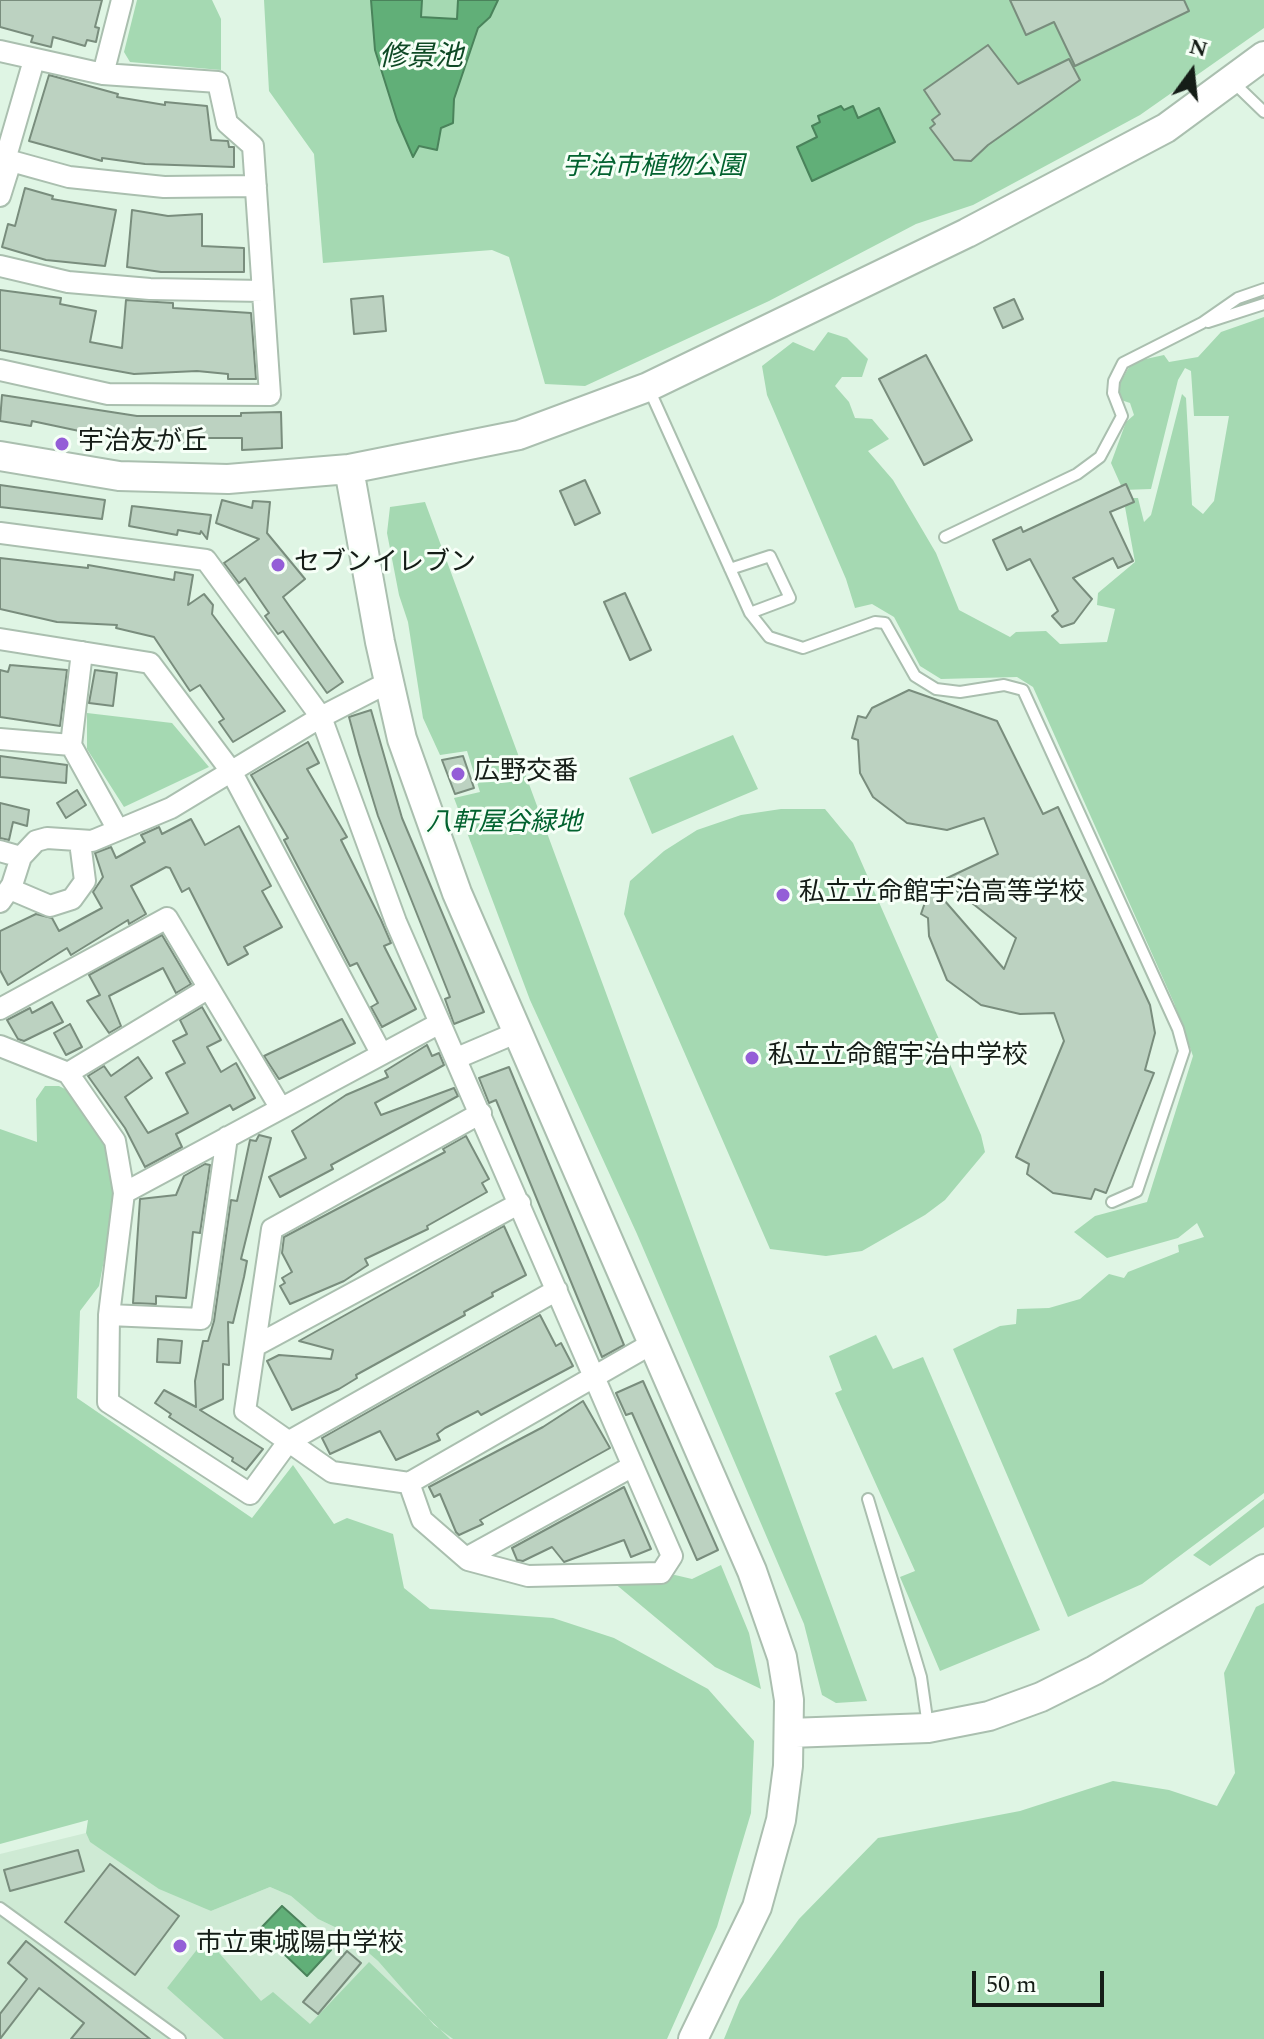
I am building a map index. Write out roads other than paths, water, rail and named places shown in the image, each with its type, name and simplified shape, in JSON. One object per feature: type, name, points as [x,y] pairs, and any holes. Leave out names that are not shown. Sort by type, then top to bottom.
[{"type":"street","points":[[103,74],[122,0]]},
{"type":"street","points":[[0,51],[103,74],[218,82],[227,123],[253,146],[270,395],[108,394],[0,370]]},
{"type":"street","points":[[0,456],[119,476],[228,479],[349,469],[519,435],[648,387],[1061,185],[1166,128],[1264,56]]},
{"type":"street","points":[[0,196],[5,160],[34,60]]},
{"type":"street","points":[[5,160],[69,177],[148,186],[256,186]]},
{"type":"street","points":[[0,266],[68,282],[150,289],[263,291]]},
{"type":"street","points":[[349,469],[402,739],[457,893],[752,1571],[782,1657],[789,1700],[789,1733],[781,1820],[771,1863],[757,1907],[693,2039]]},
{"type":"street","points":[[0,533],[206,560],[321,717],[362,834],[440,1023],[672,1556],[661,1573],[528,1576],[466,1558],[422,1520],[409,1483]]},
{"type":"street","points":[[0,639],[150,663],[231,771],[381,1053]]},
{"type":"street","points":[[82,652],[71,745],[118,830]]},
{"type":"street","points":[[80,842],[85,881],[72,899],[50,906],[5,896],[27,847],[47,838],[80,842],[171,808],[321,717],[389,682]]},
{"type":"street","points":[[0,739],[71,745]]},
{"type":"street","points":[[0,851],[21,857]]},
{"type":"street","points":[[0,1009],[167,918],[280,1107]]},
{"type":"street","points":[[68,1073],[209,988]]},
{"type":"street","points":[[124,1193],[440,1023]]},
{"type":"street","points":[[457,1058],[518,1032]]},
{"type":"street","points":[[0,1046],[68,1073],[115,1141],[124,1193],[109,1315],[108,1402],[250,1494],[288,1442],[557,1290]]},
{"type":"street","points":[[481,1113],[272,1229],[245,1411],[332,1472],[409,1483],[653,1343]]},
{"type":"street","points":[[109,1315],[201,1319],[227,1137]]},
{"type":"street","points":[[255,1346],[520,1203]]},
{"type":"street","points":[[466,1558],[633,1466]]},
{"type":"street","points":[[789,1733],[928,1728],[989,1716],[1041,1697],[1095,1670],[1264,1569]]},
{"type":"lane","points":[[1233,81],[1264,112]]},
{"type":"lane","points":[[945,537],[1077,474],[1100,457],[1122,416],[1113,393],[1114,381],[1123,363],[1202,323],[1238,298],[1264,289]]},
{"type":"lane","points":[[1202,323],[1264,304]]},
{"type":"lane","points":[[648,387],[750,613],[769,637],[803,648],[875,622],[885,623],[915,676],[936,689],[960,692],[1004,685],[1023,690],[1159,994],[1178,1029],[1184,1051],[1137,1191],[1112,1202]]},
{"type":"lane","points":[[730,569],[770,556],[790,598],[750,613]]},
{"type":"lane","points":[[868,1499],[921,1677],[928,1728]]},
{"type":"lane","points":[[0,1908],[180,2039]]},
{"type":"water","name":"修景池","points":[[371,0],[422,0],[421,17],[457,19],[458,0],[498,0],[490,17],[478,28],[454,99],[453,123],[441,128],[437,150],[419,146],[413,157],[397,120],[375,50]]},
{"type":"water","points":[[841,106],[844,110],[853,106],[858,118],[879,108],[895,142],[812,181],[797,147],[817,137],[812,126],[820,122],[818,116]]},
{"type":"water","points":[[282,1906],[331,1950],[307,1976],[259,1930]]},
{"type":"place","name":"宇治友が丘","points":[[62,444]]},
{"type":"place","name":"セブンイレブン","points":[[278,565]]},
{"type":"place","name":"広野交番","points":[[458,774]]},
{"type":"place","name":"私立立命館宇治高等学校","points":[[783,895]]},
{"type":"place","name":"私立立命館宇治中学校","points":[[752,1058]]},
{"type":"place","name":"市立東城陽中学校","points":[[180,1946]]},
{"type":"park label","name":"宇治市植物公園","points":[[653,169]]},
{"type":"park label","name":"八軒屋谷緑地","points":[[504,825]]}]
